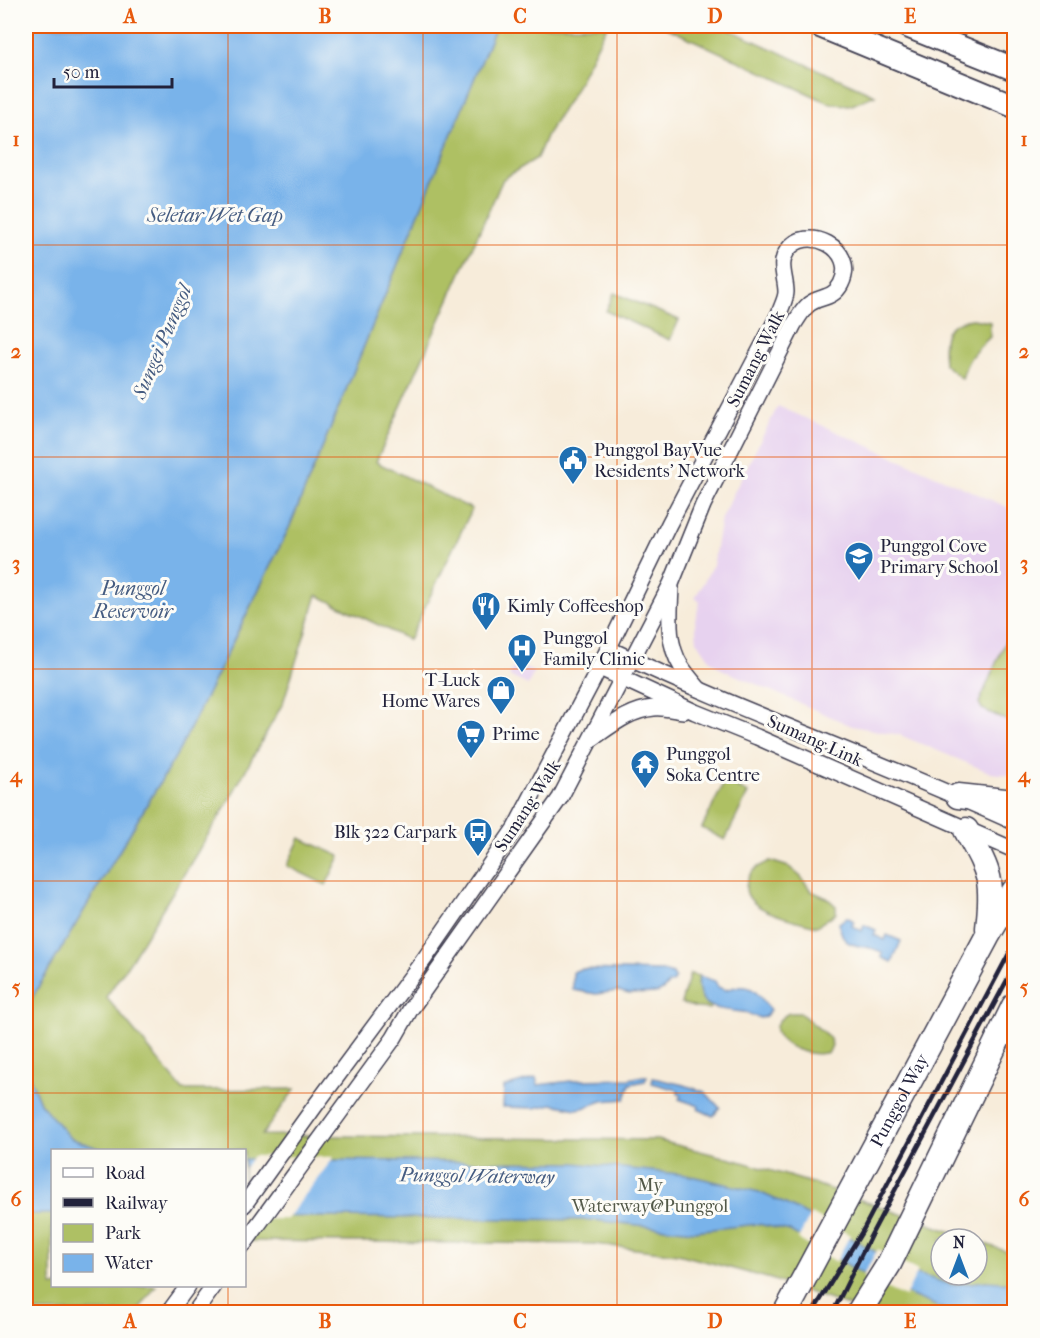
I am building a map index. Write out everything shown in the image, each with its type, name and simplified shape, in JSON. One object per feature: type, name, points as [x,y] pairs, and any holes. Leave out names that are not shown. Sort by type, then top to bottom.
[{"type":"main road","points":[[820,26],[1014,106]]},
{"type":"main road","points":[[907,26],[1014,69]]},
{"type":"main road","points":[[958,796],[1014,802]]},
{"type":"main road","points":[[966,830],[985,862],[992,888],[987,937]]},
{"type":"main road","name":"Punggol Way","points":[[786,1312],[987,937],[1014,891]]},
{"type":"main road","points":[[859,1312],[889,1264],[1014,1006]]},
{"type":"street","name":"Sumang Walk","points":[[246,1202],[425,958],[515,828],[600,668],[669,524],[779,314],[786,293],[782,273],[787,250],[796,243],[812,238],[826,241],[843,259],[845,272],[841,284],[834,294],[808,304],[794,324],[703,505],[671,584],[560,798],[410,1010],[394,1038],[246,1241]]},
{"type":"street","points":[[671,584],[669,624],[673,647],[681,666],[701,692]]},
{"type":"street","name":"Sumang Link","points":[[609,649],[701,692],[958,796],[1014,822]]},
{"type":"street","name":"Sumang Link","points":[[600,668],[695,712],[1014,850]]},
{"type":"street","points":[[589,741],[623,716],[654,708],[695,712]]},
{"type":"street","points":[[169,1312],[187,1287]]},
{"type":"street","points":[[195,1312],[213,1287]]},
{"type":"shaded area","name":"Punggol Cove Primary School","points":[[778,406],[1014,510],[1014,776],[991,773],[900,735],[852,726],[721,669],[711,661],[697,641],[695,620],[700,602],[695,598],[713,565],[721,518]]},
{"type":"shaded area","name":"Punggol Family Clinic","points":[[515,664],[534,672],[528,685],[509,676]]},
{"type":"green space","name":"My Waterway@Punggol","points":[[496,26],[607,26],[574,92],[547,134],[537,158],[503,179],[376,462],[472,509],[409,640],[317,595],[283,703],[224,809],[106,997],[183,1090],[295,1089],[262,1135],[657,1140],[739,1161],[818,1185],[938,1227],[929,1227],[929,1287],[989,1287],[989,1245],[1014,1254],[1014,1312],[865,1312],[771,1279],[678,1254],[594,1244],[246,1241],[246,1149],[51,1149],[51,1287],[155,1287],[137,1312],[26,1312],[26,1131],[40,1103],[26,1068],[26,1008],[180,749],[289,528]]},
{"type":"green space","points":[[663,26],[721,26],[875,95],[852,105],[831,104]]},
{"type":"green space","points":[[614,293],[679,320],[670,340],[606,311]]},
{"type":"green space","points":[[973,319],[990,322],[990,337],[972,356],[962,379],[944,364],[944,339],[946,333],[955,324]]},
{"type":"green space","points":[[1014,621],[1014,724],[982,709],[979,703]]},
{"type":"green space","points":[[725,781],[748,793],[725,840],[702,828]]},
{"type":"green space","points":[[300,838],[340,856],[326,885],[287,866]]},
{"type":"green space","points":[[770,861],[789,867],[801,877],[811,891],[827,898],[836,906],[836,913],[817,926],[774,914],[754,903],[748,896],[746,887],[748,877],[754,870]]},
{"type":"green space","points":[[690,974],[699,976],[698,986],[706,1004],[712,1006],[710,1009],[696,1008],[681,1003]]},
{"type":"green space","points":[[789,1013],[800,1013],[829,1037],[832,1045],[829,1052],[807,1053],[795,1049],[778,1037],[776,1029],[779,1021]]},
{"type":"water","name":"Seletar Wet Gap","points":[[26,26],[496,26],[289,528],[180,749],[26,1008]]},
{"type":"water","points":[[847,917],[854,921],[852,926],[862,931],[864,925],[876,930],[874,935],[885,940],[887,935],[901,941],[892,962],[882,958],[882,953],[875,949],[849,943],[845,939],[839,923]]},
{"type":"water","points":[[580,969],[662,971],[673,974],[675,979],[657,993],[629,994],[618,991],[596,994],[573,990],[573,972]]},
{"type":"water","points":[[699,976],[715,981],[718,987],[725,990],[734,987],[752,989],[770,1010],[766,1016],[761,1018],[716,1008],[704,1001],[699,987]]},
{"type":"water","points":[[26,1068],[40,1103],[70,1138],[100,1149],[51,1149],[51,1214],[26,1214]]},
{"type":"water","points":[[647,1076],[645,1081],[630,1084],[625,1099],[602,1101],[576,1109],[552,1104],[535,1108],[503,1107],[504,1087],[536,1078],[538,1085]]},
{"type":"water","points":[[653,1078],[705,1092],[720,1108],[713,1116],[698,1109],[699,1106],[679,1099],[681,1095],[678,1094],[678,1090],[652,1083]]},
{"type":"water","name":"Punggol Waterway","points":[[246,1159],[575,1163],[687,1175],[759,1192],[792,1207],[917,1274],[929,1278],[929,1287],[989,1287],[989,1281],[1014,1283],[1014,1312],[951,1312],[875,1281],[790,1231],[758,1224],[694,1231],[591,1220],[246,1216]]},
{"type":"pier","points":[[253,1156],[334,1157],[287,1219],[246,1219],[246,1166]]},
{"type":"pier","points":[[811,1214],[850,1235],[836,1262],[798,1239]]},
{"type":"pier","points":[[878,1249],[918,1271],[905,1297],[862,1277]]},
{"type":"railway","points":[[813,1312],[863,1230],[1014,944]]},
{"type":"railway","points":[[833,1312],[870,1237],[1014,967]]},
{"type":"place","name":"Punggol BayVue Residents' Network","points":[[573,486]]},
{"type":"place","name":"Punggol Cove Primary School","points":[[859,582]]},
{"type":"place","name":"Kimly Coffeeshop","points":[[486,632]]},
{"type":"place","name":"Punggol Family Clinic","points":[[522,674]]},
{"type":"place","name":"T-Luck Home Wares","points":[[501,716]]},
{"type":"place","name":"Prime","points":[[471,760]]},
{"type":"place","name":"Punggol Soka Centre","points":[[645,790]]},
{"type":"place","name":"Blk 322 Carpark","points":[[478,858]]},
{"type":"water label","name":"Sungei Punggol","points":[[162,342]]},
{"type":"water label","name":"Punggol Reservoir","points":[[133,600]]}]
